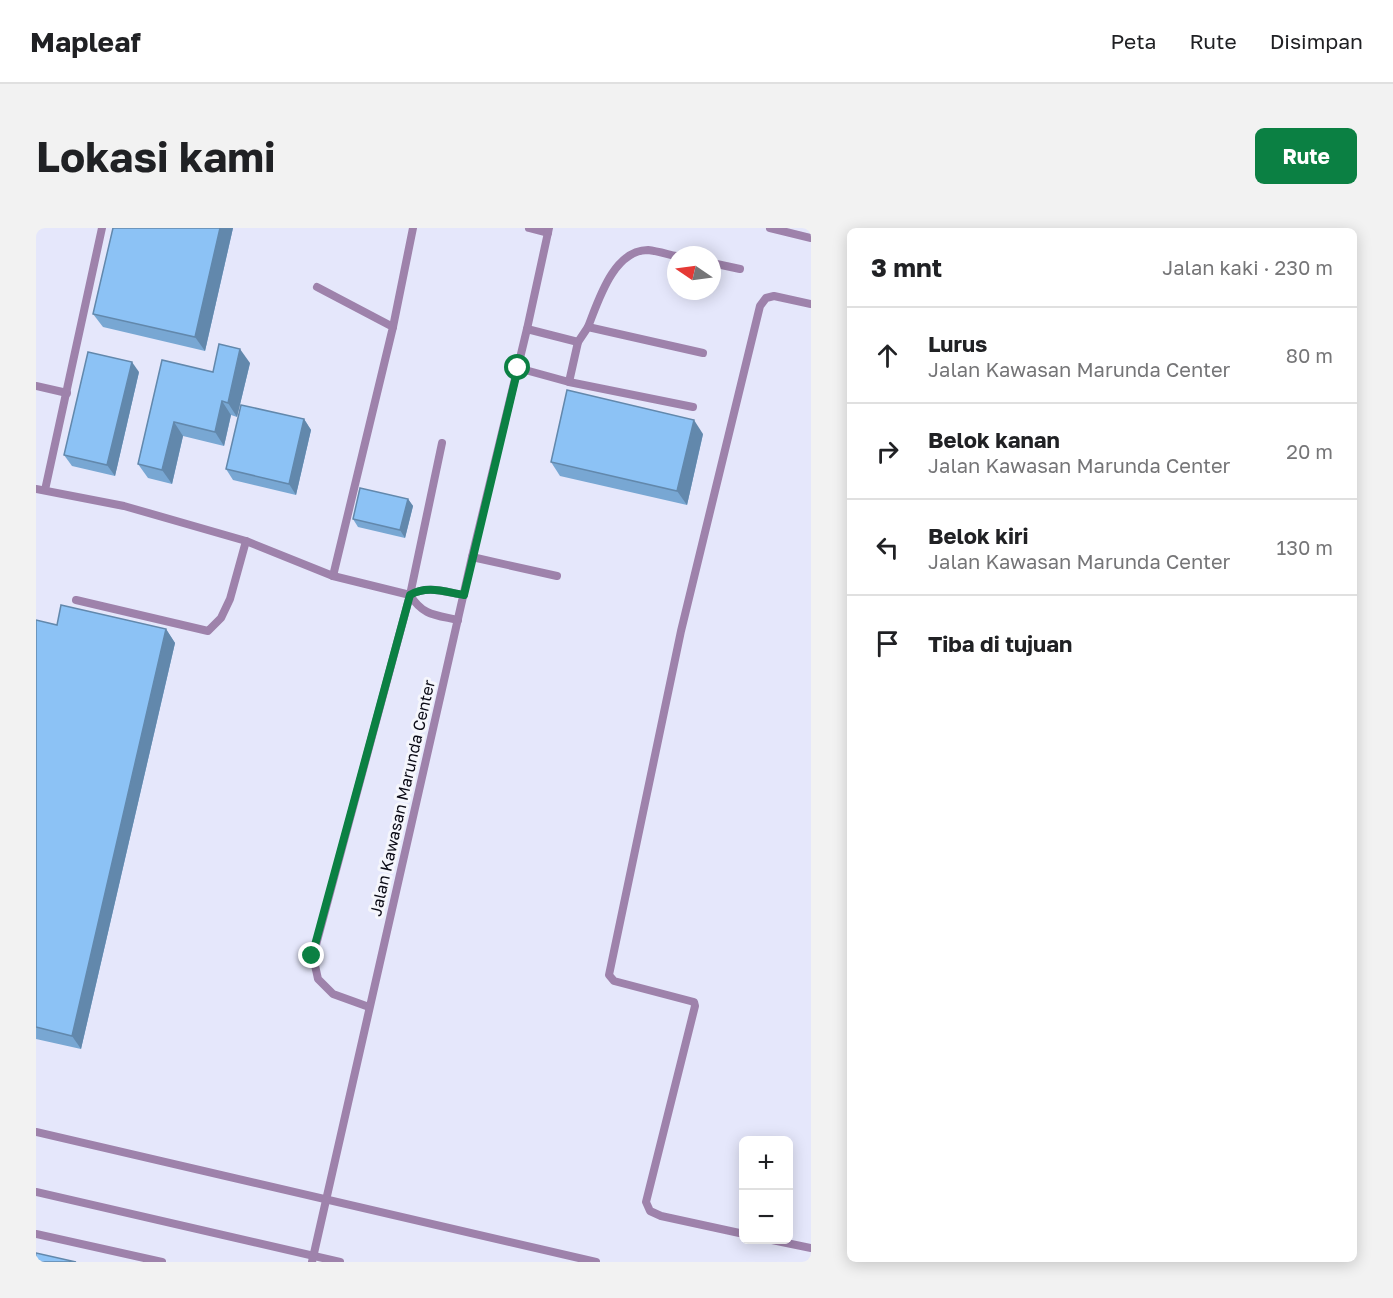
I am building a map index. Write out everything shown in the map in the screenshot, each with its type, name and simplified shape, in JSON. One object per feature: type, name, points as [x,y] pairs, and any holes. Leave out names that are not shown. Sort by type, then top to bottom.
[{"type":"lane","points":[[102,228],[67,393],[41,490],[124,506],[246,541],[333,576],[410,595],[423,611],[458,620]]},
{"type":"lane","points":[[333,576],[393,327],[413,228]]},
{"type":"lane","name":"Jalan Kawasan Marunda Center","points":[[313,1259],[472,557],[528,329],[549,230],[529,228]]},
{"type":"lane","points":[[770,228],[811,238]]},
{"type":"lane","points":[[569,382],[578,342],[588,327],[607,280],[631,255],[647,250],[667,254]]},
{"type":"lane","points":[[721,265],[740,269]]},
{"type":"lane","points":[[317,287],[393,327]]},
{"type":"lane","points":[[739,1233],[661,1216],[650,1211],[646,1202],[695,1006],[694,1002],[614,981],[609,975],[681,631],[760,306],[766,298],[774,296],[811,304]]},
{"type":"lane","points":[[588,327],[703,353]]},
{"type":"lane","points":[[528,329],[578,342]]},
{"type":"lane","points":[[518,368],[569,382],[693,407]]},
{"type":"lane","points":[[36,386],[67,393]]},
{"type":"lane","points":[[369,1007],[333,994],[318,979],[312,956],[410,595],[442,443]]},
{"type":"lane","points":[[76,600],[208,631],[221,618],[230,599],[246,541]]},
{"type":"lane","points":[[472,557],[556,576]]},
{"type":"lane","points":[[410,595],[420,589],[464,595]]},
{"type":"lane","points":[[36,1132],[596,1262]]},
{"type":"lane","points":[[36,1192],[313,1259],[340,1262]]},
{"type":"lane","points":[[36,1234],[162,1262]]},
{"type":"lane","points":[[793,1244],[811,1248]]},
{"type":"building","points":[[113,228],[220,228],[195,337],[93,314]]},
{"type":"building","points":[[219,344],[240,349],[228,403],[222,401],[215,432],[174,422],[162,470],[138,464],[162,360],[213,372]]},
{"type":"building","points":[[88,352],[132,362],[107,465],[64,455]]},
{"type":"building","points":[[567,390],[694,420],[677,491],[551,462]]},
{"type":"building","points":[[241,405],[304,419],[289,484],[226,469]]},
{"type":"building","points":[[360,488],[408,499],[400,530],[353,519]]},
{"type":"building","points":[[61,605],[166,629],[72,1036],[36,1027],[36,620],[57,625]]},
{"type":"building","points":[[36,1253],[76,1262],[36,1262]]},
{"type":"route","points":[[312,956],[410,595],[420,589],[430,589],[464,595],[518,368]]}]
